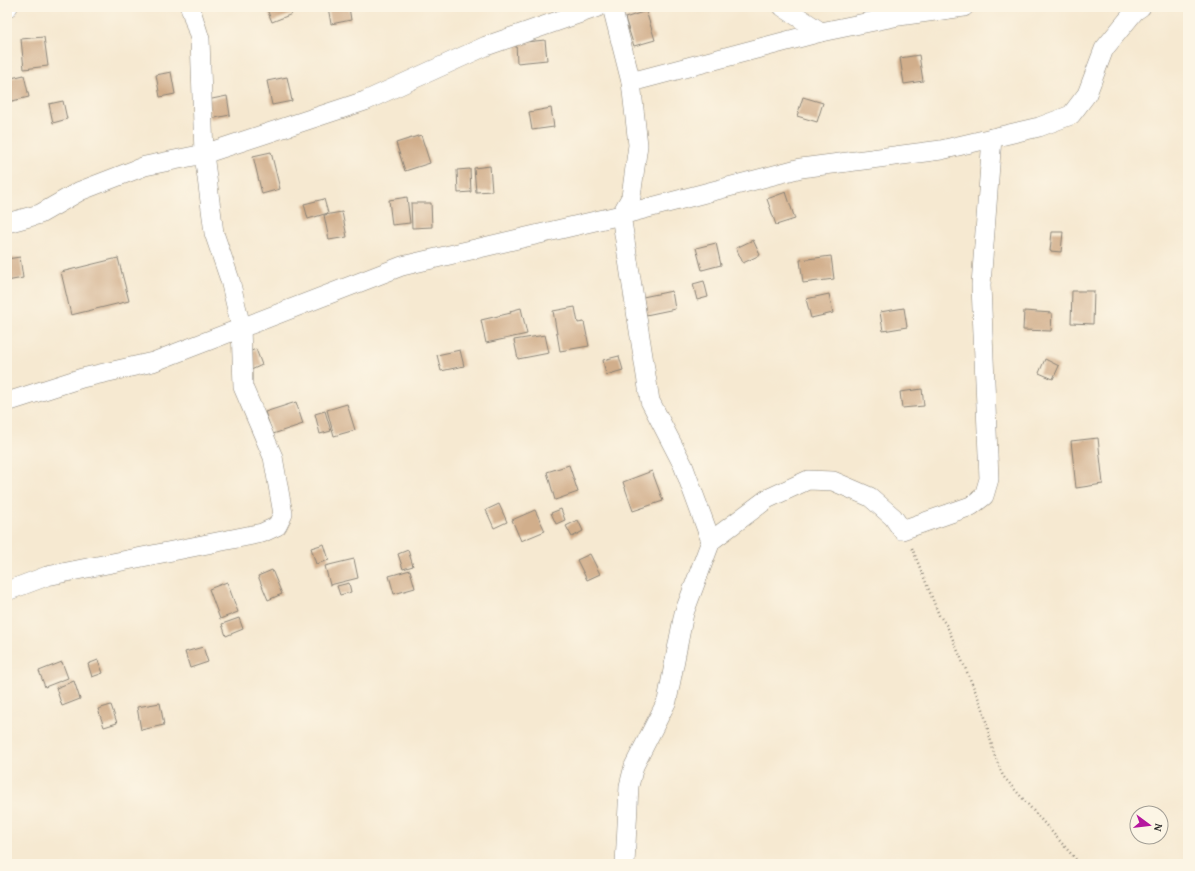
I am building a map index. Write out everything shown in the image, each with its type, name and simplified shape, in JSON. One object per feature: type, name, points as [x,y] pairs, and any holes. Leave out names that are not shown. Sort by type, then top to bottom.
[{"type":"street","points":[[7,591],[47,576],[262,533],[277,526],[283,514],[273,457],[243,387],[241,327],[230,280],[214,233],[204,154],[200,39],[190,7]]},
{"type":"street","points":[[7,223],[40,214],[80,191],[145,166],[204,154],[365,101],[486,46],[598,7]]},
{"type":"street","points":[[612,7],[631,82],[638,145],[631,197],[621,215],[650,401],[683,465],[711,541]]},
{"type":"street","points":[[783,7],[821,32]]},
{"type":"street","points":[[631,82],[821,32],[899,16],[964,7]]},
{"type":"street","points":[[7,402],[82,378],[153,362],[402,266],[621,215],[801,168],[941,150],[1039,127],[1071,115],[1087,94],[1104,49],[1135,11],[1141,7]]},
{"type":"street","points":[[625,864],[628,786],[634,766],[667,701],[684,613],[698,580],[711,541],[767,499],[808,480],[834,481],[870,497],[893,517],[902,530],[972,506],[984,496],[989,479],[981,285],[992,138]]},
{"type":"path","points":[[902,530],[910,543],[939,615],[947,626],[969,674],[983,709],[994,754],[1003,776],[1080,864]]},
{"type":"building","points":[[266,7],[289,7],[292,14],[272,22]]},
{"type":"building","points":[[328,7],[349,7],[351,20],[331,24]]},
{"type":"building","points":[[646,11],[655,40],[634,46],[625,18]]},
{"type":"building","points":[[44,37],[48,66],[24,69],[21,39]]},
{"type":"building","points":[[545,40],[547,60],[517,63],[516,43]]},
{"type":"building","points":[[919,55],[923,81],[904,84],[900,58]]},
{"type":"building","points":[[171,72],[175,94],[160,97],[156,75]]},
{"type":"building","points":[[24,75],[29,97],[8,102],[7,79]]},
{"type":"building","points":[[287,77],[292,101],[272,105],[267,81]]},
{"type":"building","points":[[227,96],[230,115],[210,119],[207,100]]},
{"type":"building","points":[[803,97],[823,103],[817,122],[797,116]]},
{"type":"building","points":[[63,101],[67,119],[53,123],[49,104]]},
{"type":"building","points":[[551,108],[554,127],[532,130],[529,112]]},
{"type":"building","points":[[421,135],[430,163],[405,171],[396,143]]},
{"type":"building","points":[[271,152],[280,189],[262,194],[253,156]]},
{"type":"building","points":[[490,166],[492,191],[476,192],[474,168]]},
{"type":"building","points":[[470,169],[471,192],[458,193],[457,170]]},
{"type":"building","points":[[786,192],[795,219],[776,225],[767,199]]},
{"type":"building","points":[[407,197],[410,223],[392,225],[389,200]]},
{"type":"building","points":[[324,199],[328,213],[308,219],[304,204]]},
{"type":"building","points":[[411,203],[431,203],[432,227],[412,228]]},
{"type":"building","points":[[342,212],[347,237],[329,240],[324,215]]},
{"type":"building","points":[[1052,232],[1063,232],[1061,252],[1050,251]]},
{"type":"building","points":[[753,240],[760,255],[743,263],[736,248]]},
{"type":"building","points":[[716,243],[721,265],[702,270],[696,248]]},
{"type":"building","points":[[831,256],[834,279],[803,283],[800,260]]},
{"type":"building","points":[[20,257],[23,278],[7,281],[7,259]]},
{"type":"building","points":[[118,258],[129,301],[71,315],[61,272]]},
{"type":"building","points":[[704,281],[708,297],[697,300],[693,284]]},
{"type":"building","points":[[672,291],[675,309],[646,315],[643,297]]},
{"type":"building","points":[[1072,291],[1094,291],[1093,324],[1071,323]]},
{"type":"building","points":[[829,294],[833,313],[811,318],[806,299]]},
{"type":"building","points":[[575,307],[578,323],[584,322],[589,346],[560,351],[553,311]]},
{"type":"building","points":[[521,308],[527,334],[486,343],[481,320],[511,313],[510,311]]},
{"type":"building","points":[[904,308],[907,327],[883,331],[880,312]]},
{"type":"building","points":[[1024,311],[1052,313],[1051,331],[1023,330]]},
{"type":"building","points":[[545,335],[549,353],[518,359],[514,340]]},
{"type":"building","points":[[256,349],[262,365],[249,371],[242,355]]},
{"type":"building","points":[[460,350],[464,366],[441,371],[437,355]]},
{"type":"building","points":[[619,356],[623,370],[606,375],[603,360]]},
{"type":"building","points":[[1045,359],[1059,366],[1053,379],[1039,373]]},
{"type":"building","points":[[922,389],[924,406],[902,408],[900,392]]},
{"type":"building","points":[[296,402],[303,424],[273,434],[265,412]]},
{"type":"building","points":[[347,404],[355,430],[334,436],[327,410]]},
{"type":"building","points":[[325,411],[331,431],[320,434],[315,414]]},
{"type":"building","points":[[1098,438],[1103,484],[1076,488],[1071,441]]},
{"type":"building","points":[[569,465],[578,492],[555,500],[547,472]]},
{"type":"building","points":[[652,471],[663,501],[633,511],[623,482]]},
{"type":"building","points":[[499,504],[507,522],[494,528],[486,510]]},
{"type":"building","points":[[561,509],[565,520],[556,524],[551,513]]},
{"type":"building","points":[[535,510],[545,531],[521,541],[512,520]]},
{"type":"building","points":[[578,520],[583,531],[572,537],[566,526]]},
{"type":"building","points":[[324,544],[329,560],[316,564],[311,548]]},
{"type":"building","points":[[408,550],[413,566],[403,569],[398,554]]},
{"type":"building","points":[[590,554],[600,574],[587,580],[577,560]]},
{"type":"building","points":[[354,559],[358,578],[330,585],[325,566]]},
{"type":"building","points":[[272,570],[282,594],[268,600],[258,576]]},
{"type":"building","points":[[410,570],[415,588],[394,594],[389,576]]},
{"type":"building","points":[[227,582],[238,612],[220,619],[209,589]]},
{"type":"building","points":[[349,583],[351,592],[340,595],[337,586]]},
{"type":"building","points":[[239,618],[243,629],[226,636],[222,624]]},
{"type":"building","points":[[203,647],[208,662],[190,668],[185,652]]},
{"type":"building","points":[[98,660],[103,673],[92,677],[88,664]]},
{"type":"building","points":[[62,662],[68,678],[45,687],[39,671]]},
{"type":"building","points":[[74,681],[80,699],[62,706],[56,688]]},
{"type":"building","points":[[160,703],[164,725],[141,730],[137,707]]},
{"type":"building","points":[[111,705],[117,723],[104,727],[98,709]]}]
